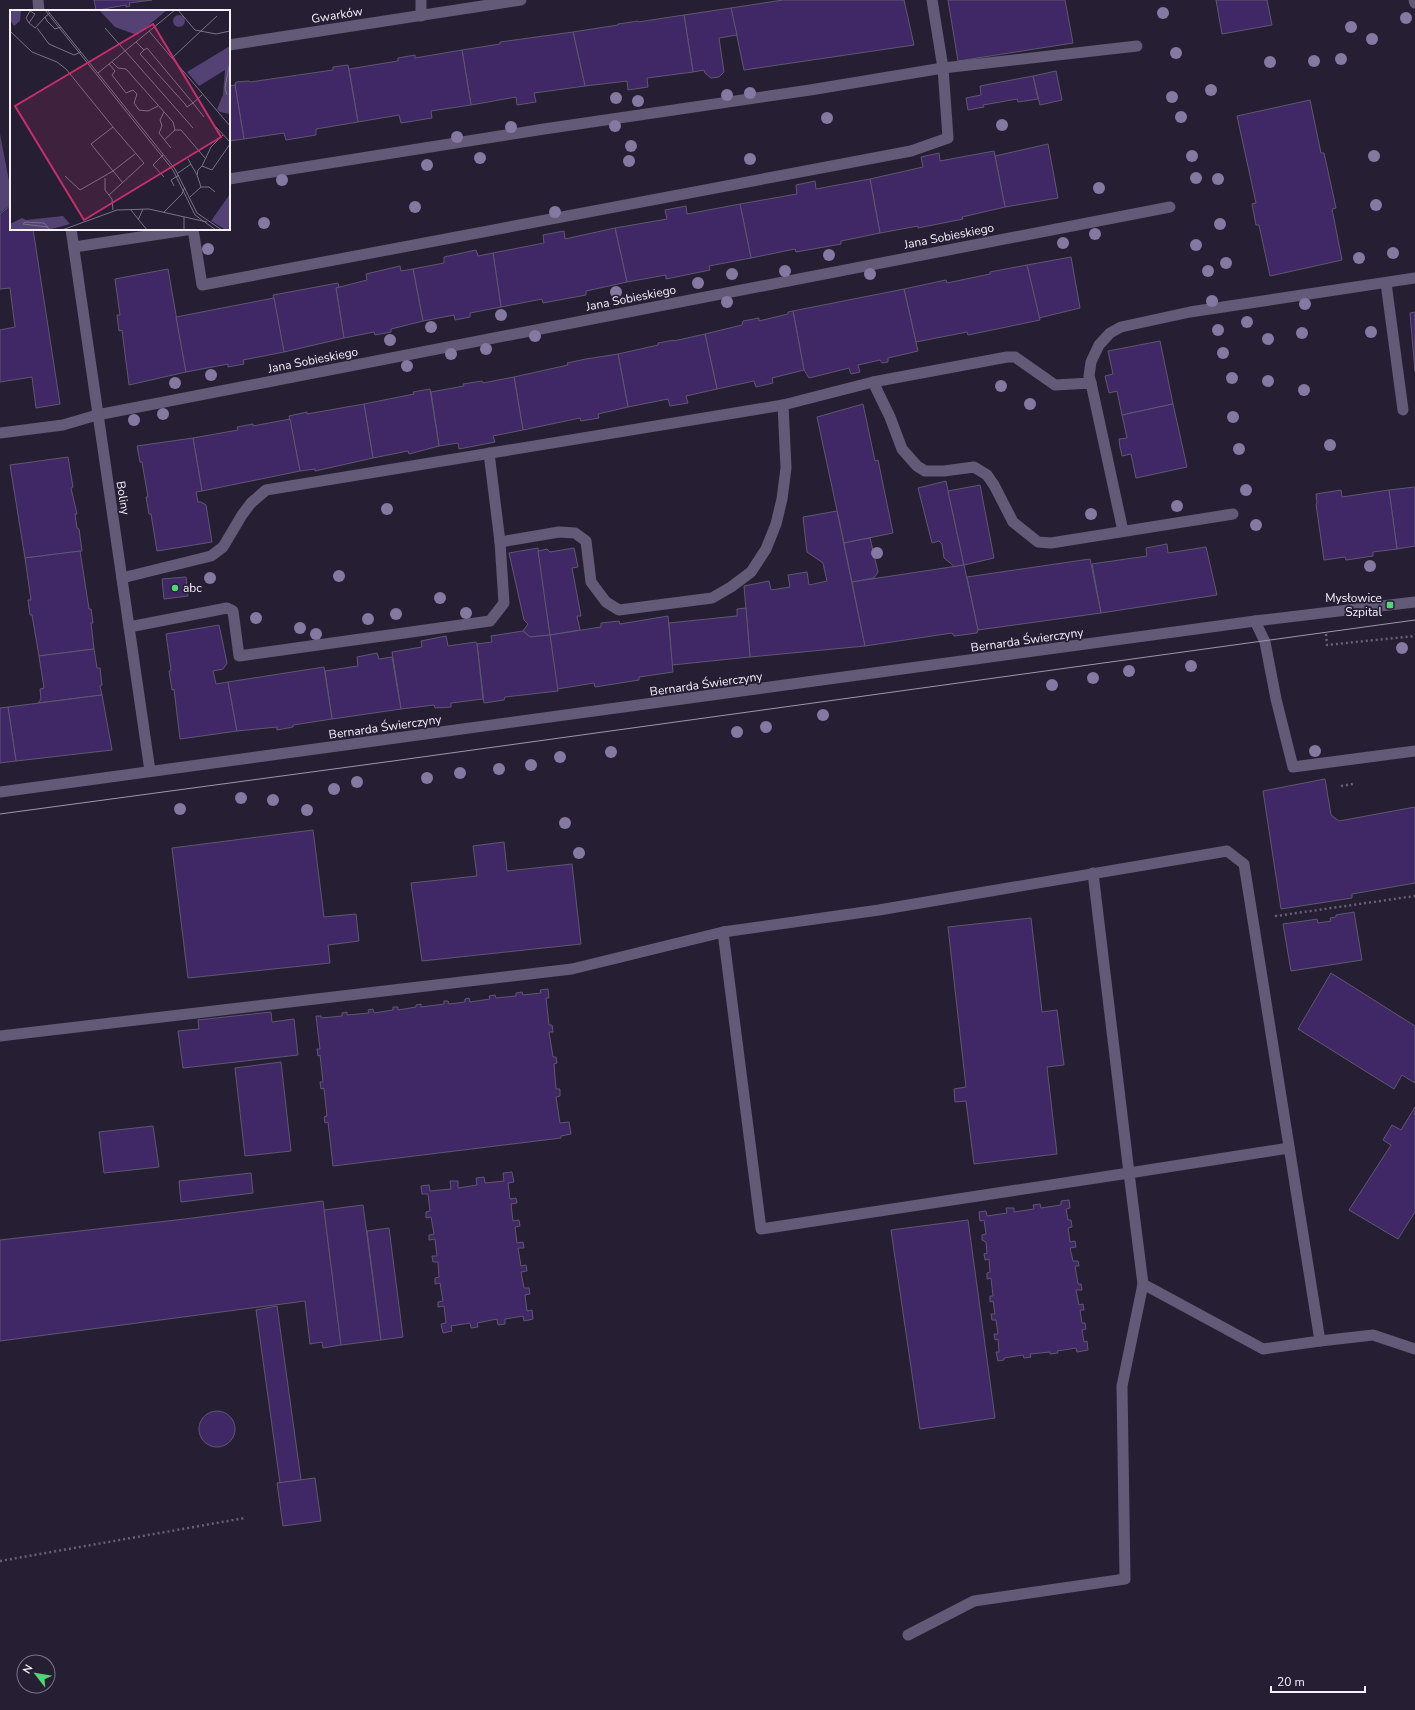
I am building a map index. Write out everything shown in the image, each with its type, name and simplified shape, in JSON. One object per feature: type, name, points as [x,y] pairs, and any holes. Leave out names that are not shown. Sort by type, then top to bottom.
[{"type":"street","points":[[38,0],[39,10]]},
{"type":"street","points":[[421,0],[421,16]]},
{"type":"street","name":"Gwarków","points":[[230,45],[521,0]]},
{"type":"street","points":[[193,230],[202,285],[911,151],[948,138],[943,68],[932,0]]},
{"type":"street","points":[[230,179],[544,129],[810,90],[943,68],[1137,46]]},
{"type":"street","name":"Jana Sobieskiego","points":[[0,433],[63,425],[97,415],[1122,215],[1170,207]]},
{"type":"street","name":"Boliny","points":[[71,230],[150,772]]},
{"type":"street","points":[[74,247],[186,230]]},
{"type":"street","points":[[1123,531],[1090,376],[1091,362],[1099,345],[1110,333],[1121,327],[1190,312],[1415,278]]},
{"type":"street","points":[[1386,283],[1403,410]]},
{"type":"street","points":[[122,578],[211,556],[223,548],[242,515],[251,503],[266,490],[783,405],[873,382],[1007,357],[1015,358],[1055,385],[1091,383]]},
{"type":"street","points":[[873,382],[890,417],[896,437],[902,449],[917,466],[925,471],[944,471],[974,467],[987,475],[994,485],[1012,522],[1038,542],[1051,542],[1233,514]]},
{"type":"street","points":[[500,542],[559,532],[575,533],[586,541],[591,582],[606,602],[620,610],[712,598],[731,587],[751,572],[766,549],[776,524],[782,499],[786,468],[783,405]]},
{"type":"street","points":[[129,627],[227,608],[233,611],[240,656],[490,621],[504,603],[500,542],[489,453]]},
{"type":"street","name":"Bernarda Świerczyny","points":[[0,792],[1256,621],[1415,602]]},
{"type":"street","points":[[1256,621],[1265,642],[1276,699],[1293,767],[1415,751]]},
{"type":"street","points":[[0,1036],[572,969],[723,932],[879,910],[1227,851],[1244,864],[1320,1340]]},
{"type":"street","points":[[908,1634],[974,1601],[1125,1579],[1122,1386],[1143,1284],[1093,874]]},
{"type":"street","points":[[723,932],[761,1229],[1289,1148]]},
{"type":"street","points":[[1143,1284],[1264,1349],[1320,1340],[1373,1335],[1415,1349]]},
{"type":"path","points":[[1275,909],[1276,916],[1415,896]]},
{"type":"path","points":[[0,1560],[245,1518]]},
{"type":"shaded area","points":[[0,134],[10,186],[10,205],[0,213]]},
{"type":"building","points":[[94,0],[152,0],[129,3],[130,6],[126,7],[126,5],[92,10],[96,9]]},
{"type":"building","points":[[783,0],[904,0],[914,45],[744,70],[731,8]]},
{"type":"building","points":[[948,0],[1065,0],[1073,43],[958,61]]},
{"type":"building","points":[[1216,0],[1267,0],[1272,25],[1222,34]]},
{"type":"building","points":[[731,8],[737,35],[719,38],[724,72],[719,77],[711,78],[705,73],[704,70],[693,72],[684,15]]},
{"type":"building","points":[[684,15],[693,72],[647,78],[648,87],[628,90],[627,81],[585,86],[573,32]]},
{"type":"building","points":[[573,32],[585,86],[534,93],[536,102],[517,105],[516,97],[471,105],[462,50],[500,44],[500,42]]},
{"type":"building","points":[[462,50],[471,105],[431,111],[432,118],[401,123],[399,115],[358,122],[349,69],[398,61],[398,58],[415,55],[415,58]]},
{"type":"building","points":[[348,65],[358,122],[316,129],[316,135],[286,140],[284,133],[244,139],[235,85],[236,82],[250,82],[333,70],[333,67]]},
{"type":"building","points":[[1056,71],[1062,100],[1040,105],[1033,76]]},
{"type":"building","points":[[1033,76],[1038,99],[1018,102],[1017,99],[983,105],[984,107],[968,110],[966,98],[981,95],[980,86]]},
{"type":"building","points":[[235,85],[244,139],[230,141],[230,86]]},
{"type":"building","points":[[1310,100],[1321,153],[1324,153],[1336,208],[1332,209],[1342,260],[1270,276],[1259,225],[1256,225],[1252,204],[1256,203],[1237,116]]},
{"type":"building","points":[[1048,144],[1058,198],[1005,207],[995,156]]},
{"type":"building","points":[[994,151],[1005,207],[962,217],[963,219],[918,228],[918,226],[880,233],[870,179],[923,167],[921,157],[939,153],[940,161]]},
{"type":"building","points":[[870,179],[880,233],[841,241],[841,244],[796,252],[795,249],[751,258],[740,204],[797,194],[796,185],[815,181],[816,189]]},
{"type":"building","points":[[740,204],[751,258],[709,266],[710,270],[666,279],[666,275],[627,282],[615,228],[667,219],[665,210],[686,206],[687,214]]},
{"type":"building","points":[[10,206],[10,230],[33,230],[60,404],[36,408],[32,377],[0,382],[0,330],[15,327],[10,288],[0,289],[0,214]]},
{"type":"building","points":[[615,228],[627,282],[586,291],[586,295],[543,303],[542,299],[501,307],[493,253],[544,243],[543,235],[564,231],[565,239]]},
{"type":"building","points":[[476,250],[478,256],[493,253],[501,307],[470,313],[470,317],[455,320],[454,315],[423,321],[413,269],[444,263],[444,257]]},
{"type":"building","points":[[1071,257],[1080,308],[1039,318],[1027,265]]},
{"type":"building","points":[[1027,265],[1040,320],[968,335],[967,332],[916,342],[904,289],[946,280],[947,283],[990,274],[990,272]]},
{"type":"building","points":[[400,266],[401,271],[413,269],[423,321],[391,329],[391,332],[375,335],[374,332],[344,338],[336,288],[367,280],[366,274]]},
{"type":"building","points":[[168,269],[186,372],[129,385],[122,330],[119,331],[117,315],[120,315],[115,279]]},
{"type":"building","points":[[338,283],[339,287],[336,288],[344,338],[284,352],[273,295]]},
{"type":"building","points":[[904,289],[918,351],[888,358],[888,362],[882,363],[880,360],[858,365],[860,372],[851,374],[849,368],[809,378],[804,370],[793,311]]},
{"type":"building","points":[[274,298],[284,352],[243,360],[244,364],[228,367],[228,364],[186,372],[176,317]]},
{"type":"building","points":[[793,311],[804,370],[772,378],[773,383],[756,387],[754,381],[717,389],[705,334],[742,325],[743,321],[759,318],[759,321],[788,314],[788,312]]},
{"type":"building","points":[[1415,312],[1415,371],[1410,313]]},
{"type":"building","points":[[705,334],[717,389],[686,396],[688,403],[670,406],[668,399],[628,407],[618,354],[658,345],[658,343]]},
{"type":"building","points":[[1160,341],[1173,404],[1122,415],[1117,391],[1109,393],[1105,376],[1113,374],[1108,351]]},
{"type":"building","points":[[618,354],[628,407],[598,414],[599,418],[581,421],[580,418],[523,430],[514,377],[568,365],[567,363]]},
{"type":"building","points":[[514,377],[523,430],[493,436],[495,442],[459,449],[458,443],[439,446],[431,392],[464,386],[463,384],[482,381],[483,383]]},
{"type":"building","points":[[430,389],[439,446],[409,454],[408,451],[373,458],[364,404],[414,394],[413,392]]},
{"type":"building","points":[[364,404],[373,458],[315,471],[315,469],[300,471],[289,416]]},
{"type":"building","points":[[863,404],[875,461],[878,460],[893,533],[844,543],[817,417]]},
{"type":"building","points":[[1173,404],[1187,467],[1136,478],[1131,454],[1122,456],[1120,447],[1119,439],[1127,438],[1122,415]]},
{"type":"building","points":[[290,419],[300,471],[202,491],[193,438],[238,430],[237,427],[253,424],[253,426]]},
{"type":"building","points":[[193,438],[202,491],[196,492],[198,502],[206,505],[212,542],[157,551],[151,514],[149,514],[146,497],[148,497],[142,462],[140,462],[137,446]]},
{"type":"building","points":[[68,457],[73,487],[71,488],[77,514],[75,514],[82,551],[25,558],[10,465]]},
{"type":"building","points":[[946,481],[964,565],[955,567],[944,558],[942,544],[939,541],[932,543],[918,488]]},
{"type":"building","points":[[980,485],[994,558],[964,565],[948,491]]},
{"type":"building","points":[[1415,487],[1415,546],[1397,549],[1389,490]]},
{"type":"building","points":[[1341,490],[1342,497],[1389,490],[1397,549],[1373,552],[1373,556],[1346,560],[1345,557],[1324,560],[1316,504],[1316,494]]},
{"type":"building","points":[[837,511],[865,646],[750,657],[744,586],[769,581],[771,590],[790,587],[788,575],[807,572],[809,585],[827,581],[823,563],[807,552],[803,517]]},
{"type":"building","points":[[870,538],[878,572],[874,578],[852,582],[844,543]]},
{"type":"building","points":[[1167,544],[1168,553],[1206,547],[1217,595],[1101,613],[1092,564],[1147,556],[1146,548]]},
{"type":"building","points":[[538,548],[550,635],[530,637],[523,631],[528,624],[524,620],[509,553]]},
{"type":"building","points":[[574,548],[578,567],[572,568],[581,616],[577,616],[580,630],[550,635],[538,551],[547,549],[550,552]]},
{"type":"building","points":[[80,551],[89,609],[91,609],[93,623],[91,623],[94,649],[39,656],[32,615],[30,615],[28,600],[31,600],[25,558]]},
{"type":"building","points":[[1090,559],[1101,613],[978,630],[967,577]]},
{"type":"building","points":[[964,565],[978,630],[977,633],[954,636],[952,633],[865,646],[852,582]]},
{"type":"building","points":[[186,577],[188,596],[164,599],[162,579]]},
{"type":"building","points":[[746,608],[750,657],[672,665],[669,623],[737,616],[737,609]]},
{"type":"building","points":[[668,616],[673,672],[639,677],[639,680],[595,687],[594,683],[557,689],[550,635],[601,627],[601,623],[619,621],[620,624]]},
{"type":"building","points":[[219,625],[227,663],[223,669],[213,671],[216,684],[228,682],[237,731],[180,739],[174,689],[172,690],[169,671],[171,670],[166,634]]},
{"type":"building","points":[[523,631],[530,637],[550,635],[558,691],[505,697],[504,700],[484,703],[477,644],[492,642],[491,636]]},
{"type":"building","points":[[446,636],[448,646],[476,642],[483,699],[451,703],[451,707],[435,708],[434,705],[401,709],[392,652],[422,647],[421,641]]},
{"type":"building","points":[[94,649],[97,668],[100,668],[102,685],[100,686],[102,695],[38,703],[41,699],[40,689],[44,688],[39,656]]},
{"type":"building","points":[[377,653],[379,659],[392,657],[401,709],[332,719],[325,671],[358,666],[357,657]]},
{"type":"building","points":[[324,667],[332,719],[293,725],[293,727],[277,730],[277,727],[237,731],[228,682]]},
{"type":"building","points":[[102,695],[112,750],[16,761],[8,707]]},
{"type":"building","points":[[8,707],[16,761],[0,763],[0,708]]},
{"type":"building","points":[[1325,779],[1331,815],[1339,821],[1415,807],[1415,883],[1352,894],[1352,898],[1281,909],[1263,791]]},
{"type":"building","points":[[313,830],[324,917],[356,914],[359,941],[328,945],[330,963],[188,978],[172,848]]},
{"type":"building","points":[[504,842],[507,871],[572,864],[581,944],[422,961],[411,883],[477,876],[473,846]]},
{"type":"building","points":[[1354,912],[1362,960],[1291,971],[1283,924],[1317,919],[1318,923],[1331,921],[1330,918],[1336,917],[1336,915]]},
{"type":"building","points":[[1031,918],[1042,1012],[1057,1010],[1064,1065],[1047,1067],[1057,1154],[974,1164],[966,1101],[955,1102],[954,1089],[966,1087],[948,927]]},
{"type":"building","points":[[1331,973],[1415,1026],[1415,1083],[1402,1075],[1394,1089],[1298,1029]]},
{"type":"building","points":[[548,989],[549,998],[546,998],[549,1025],[552,1025],[553,1032],[549,1032],[553,1057],[556,1057],[557,1063],[554,1064],[556,1089],[560,1089],[560,1096],[556,1097],[560,1123],[569,1122],[571,1134],[561,1136],[561,1138],[333,1166],[328,1122],[325,1123],[324,1117],[327,1116],[324,1088],[321,1089],[320,1082],[323,1082],[320,1055],[318,1056],[317,1049],[320,1049],[316,1016],[321,1016],[321,1018],[342,1016],[342,1013],[347,1012],[347,1015],[369,1013],[368,1010],[373,1009],[374,1013],[393,1010],[393,1007],[398,1007],[398,1010],[416,1007],[416,1005],[421,1004],[421,1007],[444,1004],[444,1001],[448,1001],[449,1004],[465,1002],[465,999],[469,998],[470,1002],[490,999],[489,996],[495,995],[496,998],[516,996],[516,993],[522,992],[523,995],[541,993],[540,990]]},
{"type":"building","points":[[271,1012],[272,1022],[294,1019],[298,1055],[183,1068],[178,1031],[199,1029],[198,1020]]},
{"type":"building","points":[[281,1062],[291,1151],[245,1156],[235,1068]]},
{"type":"building","points":[[1415,1107],[1415,1212],[1398,1239],[1349,1210],[1391,1145],[1383,1140],[1392,1125],[1401,1130]]},
{"type":"building","points":[[153,1126],[159,1167],[104,1173],[99,1132]]},
{"type":"building","points":[[512,1172],[514,1182],[508,1183],[510,1199],[516,1198],[517,1203],[511,1204],[513,1221],[519,1220],[520,1226],[515,1227],[517,1243],[523,1242],[524,1248],[518,1248],[521,1266],[526,1265],[527,1271],[521,1272],[524,1288],[529,1288],[530,1294],[525,1295],[527,1311],[532,1310],[533,1319],[524,1321],[523,1316],[505,1319],[505,1324],[498,1325],[497,1319],[477,1323],[478,1327],[471,1328],[470,1323],[451,1326],[452,1331],[443,1333],[441,1324],[446,1323],[444,1306],[438,1307],[438,1302],[443,1301],[440,1283],[435,1284],[435,1278],[439,1277],[438,1262],[433,1262],[432,1256],[437,1256],[435,1239],[429,1240],[429,1235],[434,1234],[431,1217],[426,1218],[426,1212],[430,1211],[428,1194],[422,1194],[421,1186],[429,1185],[430,1191],[451,1189],[450,1181],[458,1181],[458,1188],[477,1185],[476,1178],[484,1177],[485,1183],[504,1181],[503,1173]]},
{"type":"building","points":[[251,1173],[253,1193],[181,1202],[179,1181]]},
{"type":"building","points":[[1069,1200],[1070,1208],[1066,1209],[1068,1220],[1071,1220],[1072,1227],[1068,1228],[1070,1242],[1075,1241],[1076,1247],[1070,1248],[1073,1261],[1078,1261],[1079,1266],[1075,1266],[1078,1284],[1081,1284],[1082,1290],[1076,1290],[1079,1305],[1083,1304],[1084,1310],[1080,1310],[1082,1323],[1085,1323],[1086,1329],[1082,1330],[1084,1342],[1087,1341],[1088,1350],[1077,1352],[1076,1348],[1057,1351],[1058,1353],[1050,1354],[1050,1352],[1030,1354],[1031,1357],[1024,1358],[1023,1355],[1004,1358],[1004,1360],[998,1361],[996,1352],[999,1352],[998,1339],[995,1340],[994,1334],[998,1334],[996,1320],[992,1320],[991,1314],[995,1314],[993,1301],[990,1302],[990,1296],[993,1296],[991,1278],[987,1279],[987,1273],[990,1272],[989,1259],[985,1260],[984,1254],[987,1253],[986,1242],[982,1240],[982,1235],[986,1234],[984,1220],[980,1221],[979,1212],[986,1211],[987,1216],[1007,1213],[1006,1208],[1014,1208],[1014,1212],[1034,1209],[1033,1205],[1040,1204],[1041,1208],[1061,1205],[1061,1201]]},
{"type":"building","points":[[323,1201],[341,1345],[323,1348],[322,1342],[310,1344],[305,1301],[0,1341],[0,1240],[185,1219]]},
{"type":"building","points":[[363,1205],[381,1340],[341,1345],[324,1210]]},
{"type":"building","points":[[968,1220],[995,1418],[920,1429],[891,1230]]},
{"type":"building","points":[[389,1228],[403,1337],[381,1340],[367,1231]]},
{"type":"building","points":[[277,1306],[301,1480],[280,1483],[256,1310]]},
{"type":"building","points":[[217,1411],[230,1416],[235,1429],[230,1442],[217,1447],[204,1442],[199,1429],[204,1416]]},
{"type":"building","points":[[315,1478],[321,1521],[283,1526],[277,1483]]},
{"type":"tram line","points":[[0,814],[1415,620]]},
{"type":"place","name":"abc","points":[[175,588]]},
{"type":"place","name":"Mysłowice Szpital","points":[[1390,605]]}]
